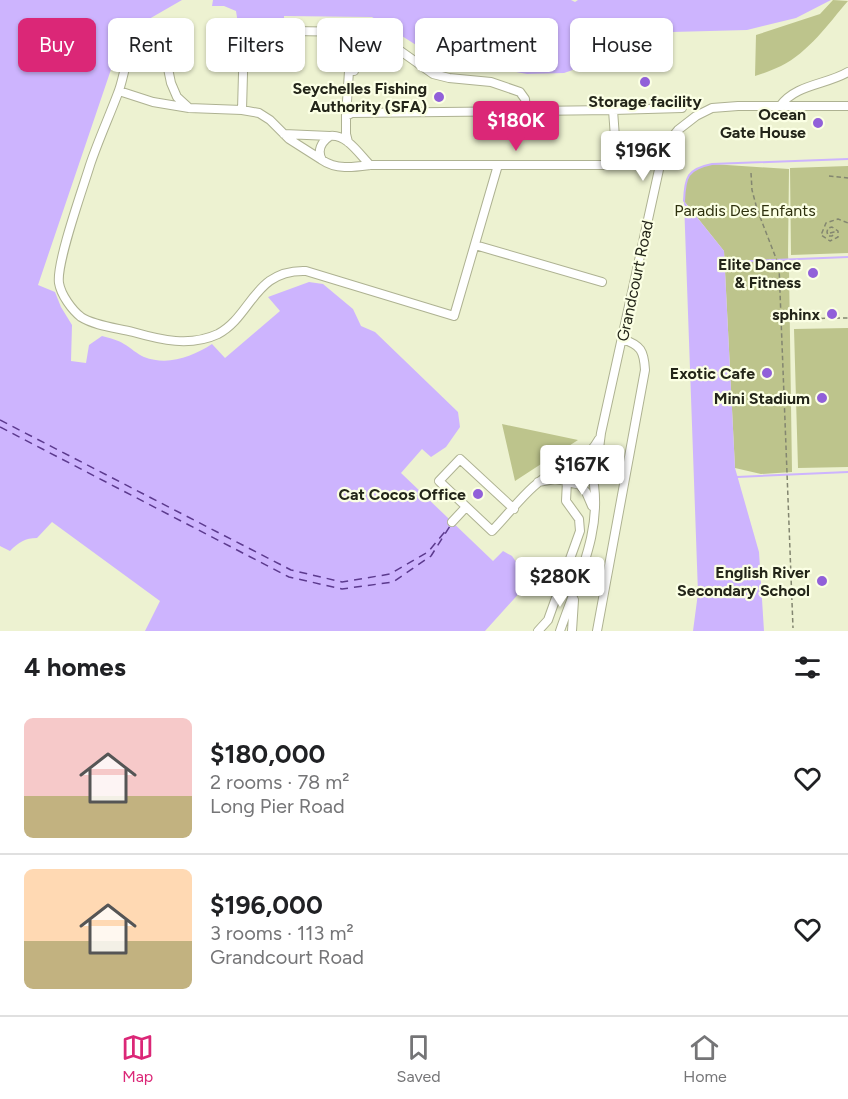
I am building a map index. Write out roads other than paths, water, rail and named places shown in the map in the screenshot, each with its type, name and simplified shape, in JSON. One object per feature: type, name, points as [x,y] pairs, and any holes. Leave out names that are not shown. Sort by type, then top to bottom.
[{"type":"street","points":[[189,108],[174,91],[166,59],[164,30],[156,26],[147,27],[129,56],[119,91],[91,162],[58,277],[63,295],[84,319],[163,340],[196,340],[210,337],[225,330],[260,288],[296,270],[306,271],[454,316],[498,165]]},
{"type":"street","points":[[305,31],[354,32],[354,71],[349,71],[346,116],[348,142]]},
{"type":"street","points":[[403,53],[433,74],[491,82],[520,92],[525,99],[526,111]]},
{"type":"street","points":[[242,110],[243,72]]},
{"type":"street","points":[[780,106],[791,94],[848,72]]},
{"type":"street","points":[[119,91],[145,101],[189,108],[242,110],[266,116],[284,134],[322,160],[338,166],[660,165]]},
{"type":"street","name":"Grandcourt Road","points":[[591,471],[598,456],[660,165],[669,141],[678,129],[712,108],[848,106]]},
{"type":"street","points":[[346,116],[361,113],[682,108]]},
{"type":"street","points":[[614,110],[617,165]]},
{"type":"street","points":[[284,134],[339,137],[348,142],[370,165]]},
{"type":"street","points":[[322,160],[320,148],[325,139],[330,136]]},
{"type":"street","points":[[474,245],[602,282]]},
{"type":"street","points":[[597,631],[645,370],[645,355],[634,343],[622,339]]},
{"type":"street","points":[[514,509],[460,459],[439,481],[492,531],[514,509],[535,484],[548,473],[564,466],[570,459],[579,458],[594,447],[602,433]]},
{"type":"street","points":[[560,631],[592,536],[594,518],[595,487],[591,471],[586,462],[579,458]]},
{"type":"street","points":[[564,466],[564,476],[588,496],[594,518]]},
{"type":"street","points":[[535,484],[555,479],[573,483],[588,480],[591,471]]},
{"type":"street","points":[[538,631],[548,620],[580,531],[579,519],[566,501],[573,483]]},
{"type":"street","points":[[452,522],[466,507]]},
{"type":"street","points":[[572,631],[575,585]]},
{"type":"waterway","points":[[684,201],[685,186],[689,175],[704,166],[848,159]]},
{"type":"waterway","points":[[724,262],[848,257]]},
{"type":"waterway","points":[[737,477],[848,472]]},
{"type":"place","name":"Storage facility","points":[[645,82]]},
{"type":"place","name":"Seychelles Fishing Authority (SFA)","points":[[439,97]]},
{"type":"place","name":"Ocean Gate House","points":[[818,123]]},
{"type":"place","name":"Elite Dance & Fitness","points":[[813,273]]},
{"type":"place","name":"sphinx","points":[[832,314]]},
{"type":"place","name":"Exotic Cafe","points":[[767,373]]},
{"type":"place","name":"Mini Stadium","points":[[822,398]]},
{"type":"place","name":"Cat Cocos Office","points":[[478,494]]},
{"type":"place","name":"English River Secondary School","points":[[822,581]]},
{"type":"park label","name":"Paradis Des Enfants","points":[[745,210]]}]
